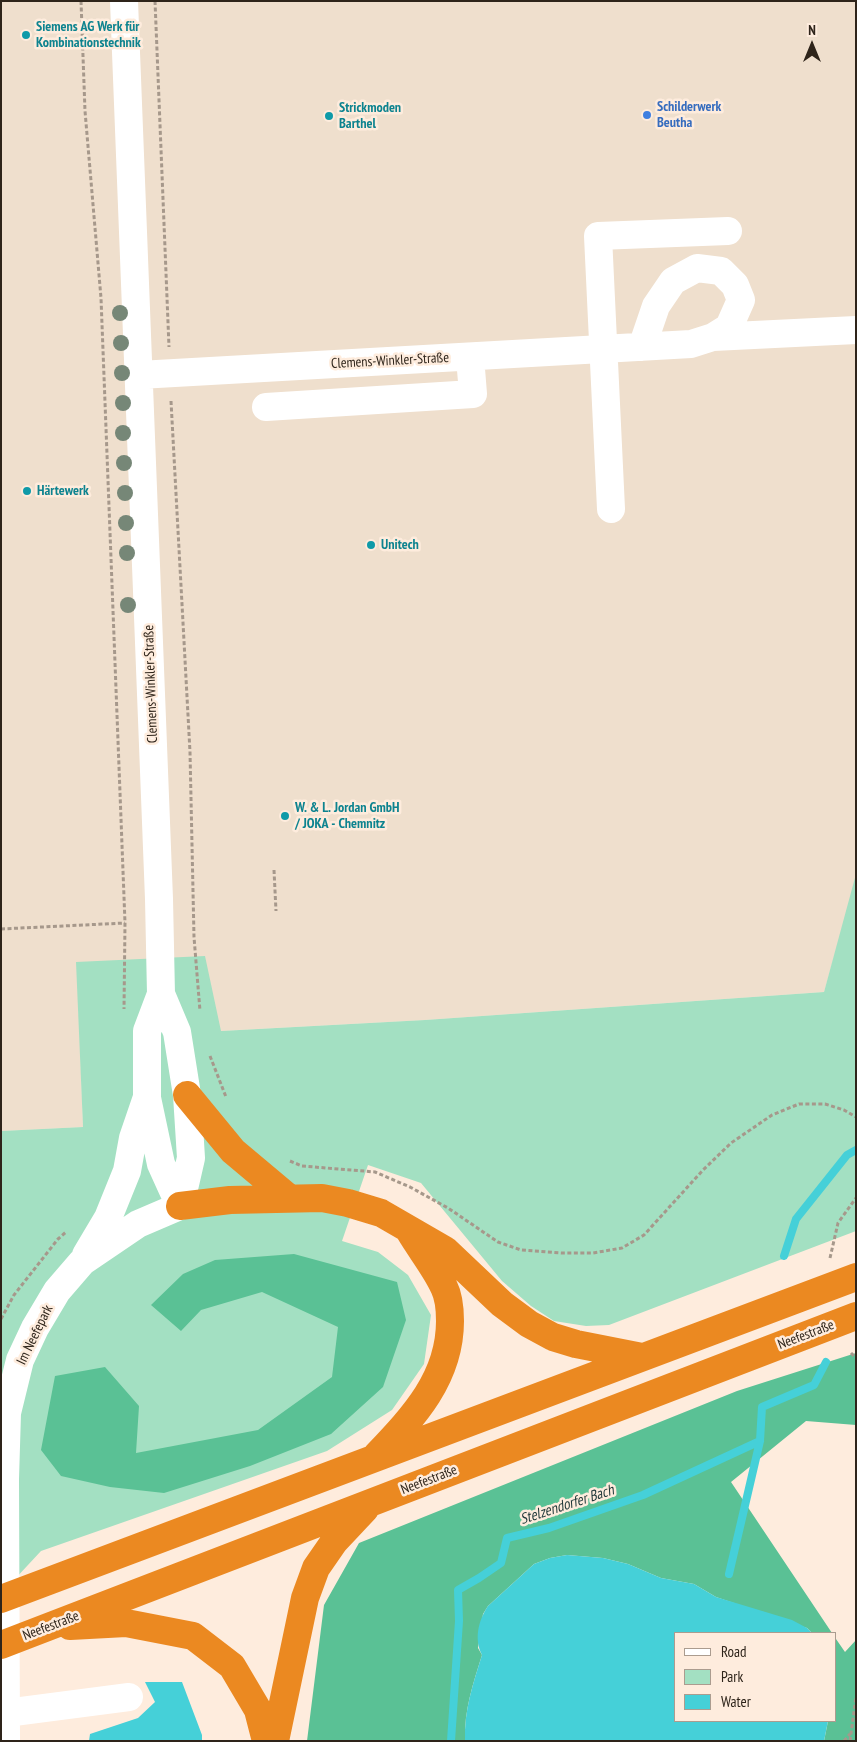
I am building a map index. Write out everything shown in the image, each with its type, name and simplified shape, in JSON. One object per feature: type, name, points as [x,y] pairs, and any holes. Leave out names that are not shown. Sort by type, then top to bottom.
[{"type":"highway","points":[[187,1095],[233,1151],[289,1198]]},
{"type":"highway","points":[[180,1206],[230,1200],[322,1198],[348,1203],[381,1213],[445,1250],[502,1304],[529,1324],[553,1337],[576,1344],[642,1357]]},
{"type":"highway","points":[[372,1460],[420,1406],[442,1371],[450,1339],[450,1314],[445,1288],[408,1228]]},
{"type":"highway","points":[[1,1599],[856,1277]]},
{"type":"highway","name":"Neefestraße","points":[[1,1645],[856,1316]]},
{"type":"highway","points":[[275,1741],[305,1598],[316,1568],[334,1542],[374,1502]]},
{"type":"highway","points":[[46,1627],[126,1623],[193,1636],[232,1666],[258,1710],[266,1741]]},
{"type":"street","name":"Clemens-Winkler-Straße","points":[[124,1],[159,899],[161,994],[148,1030],[147,1098],[160,1164],[180,1206]]},
{"type":"street","points":[[611,509],[598,236],[728,231]]},
{"type":"street","name":"Clemens-Winkler-Straße","points":[[139,375],[470,357],[602,349],[642,347],[691,344],[713,337],[728,327],[741,300],[735,285],[721,271],[697,268],[673,281],[656,306],[642,347]]},
{"type":"street","points":[[713,337],[856,330]]},
{"type":"street","points":[[266,407],[473,394],[470,357]]},
{"type":"street","name":"Clemens-Winkler-Straße","points":[[161,994],[177,1032],[187,1095],[191,1158],[180,1206]]},
{"type":"street","name":"Clemens-Winkler-Straße","points":[[82,1262],[108,1218],[127,1171],[134,1138],[147,1098]]},
{"type":"street","name":"Im Neefepark","points":[[6,1741],[5,1479],[7,1413],[20,1360],[35,1328],[57,1291],[82,1262],[138,1224],[180,1206]]},
{"type":"street","points":[[6,1713],[129,1697]]},
{"type":"path","points":[[82,1],[85,111],[101,298],[125,923],[124,1010]]},
{"type":"path","points":[[155,1],[170,373],[190,752],[194,937],[200,1014]]},
{"type":"path","points":[[274,870],[276,911]]},
{"type":"path","points":[[1,929],[125,923]]},
{"type":"path","points":[[208,1051],[228,1102]]},
{"type":"path","points":[[286,1159],[302,1166],[375,1172],[410,1187],[448,1208],[498,1242],[521,1250],[593,1253],[622,1248],[644,1235],[731,1142],[772,1115],[799,1104],[825,1104],[844,1110],[856,1117]]},
{"type":"path","points":[[830,1258],[838,1223],[856,1198]]},
{"type":"path","points":[[1,1319],[14,1295],[58,1239],[71,1228]]},
{"type":"path","points":[[850,1354],[856,1358]]},
{"type":"path","points":[[850,1741],[856,1697]]},
{"type":"path","points":[[844,1741],[851,1734]]},
{"type":"shaded area","points":[[1,1],[856,1],[856,880],[824,992],[425,1020],[220,1031],[77,962],[83,1127],[1,1131]]},
{"type":"green space","points":[[856,874],[856,1231],[609,1325],[586,1326],[554,1321],[531,1306],[502,1281],[421,1183],[368,1165],[342,1241],[378,1252],[408,1275],[431,1315],[424,1364],[392,1410],[327,1451],[41,1551],[1,1594],[1,1131],[83,1127],[76,962],[205,956],[221,1031],[425,1020],[824,992]]},
{"type":"green space","points":[[294,1254],[397,1282],[406,1320],[383,1387],[331,1434],[250,1466],[164,1493],[110,1487],[61,1476],[41,1450],[55,1376],[105,1367],[139,1406],[136,1453],[258,1430],[332,1377],[338,1327],[262,1292],[201,1310],[181,1331],[151,1305],[183,1274],[215,1260]]},
{"type":"green space","points":[[856,1353],[856,1425],[806,1421],[731,1482],[831,1632],[811,1632],[807,1628],[716,1597],[694,1584],[661,1578],[628,1564],[603,1558],[567,1555],[550,1558],[534,1564],[488,1606],[483,1614],[478,1648],[482,1655],[472,1687],[465,1741],[307,1741],[324,1605],[359,1543],[737,1391]]},
{"type":"green space","points":[[837,1640],[845,1652],[856,1640],[856,1741],[824,1741],[828,1722],[837,1722]]},
{"type":"water","points":[[567,1555],[603,1558],[628,1564],[661,1578],[694,1584],[716,1597],[792,1620],[807,1628],[811,1632],[674,1632],[674,1722],[828,1722],[824,1741],[465,1741],[472,1687],[482,1655],[478,1643],[478,1630],[485,1612],[488,1606],[534,1564],[550,1558]]},
{"type":"water","points":[[145,1682],[182,1682],[202,1735],[202,1741],[89,1741],[90,1734],[138,1718],[155,1702]]},
{"type":"waterway","name":"Stelzendorfer Bach","points":[[784,1256],[796,1219],[847,1155],[856,1150]]},
{"type":"waterway","name":"Stelzendorfer Bach","points":[[729,1574],[760,1441],[762,1407],[814,1385],[826,1362]]},
{"type":"waterway","name":"Stelzendorfer Bach","points":[[451,1741],[459,1621],[458,1590],[501,1563],[507,1538],[549,1528],[643,1495],[760,1441]]},
{"type":"place","name":"Siemens AG Werk für Kombinationstechnik","points":[[26,35]]},
{"type":"place","name":"Schilderwerk Beutha","points":[[647,115]]},
{"type":"place","name":"Strickmoden Barthel","points":[[329,116]]},
{"type":"place","name":"Härtewerk","points":[[27,491]]},
{"type":"place","name":"Unitech","points":[[371,545]]},
{"type":"place","name":"W. & L. Jordan GmbH / JOKA - Chemnitz","points":[[285,816]]}]
